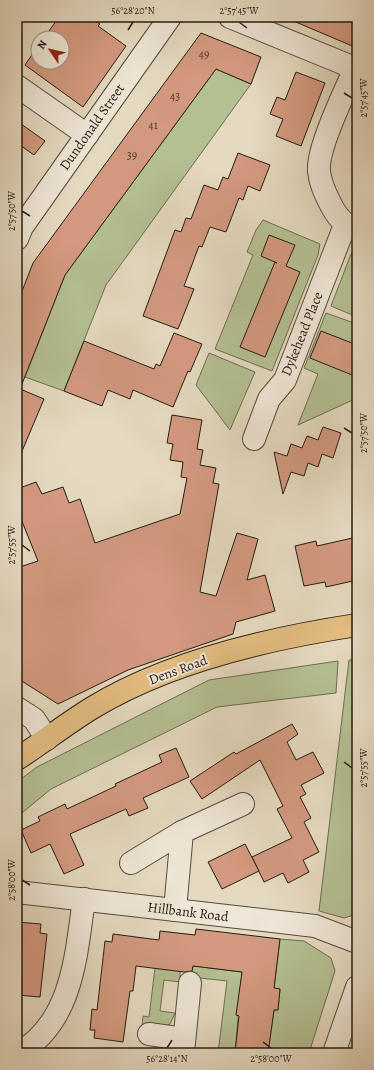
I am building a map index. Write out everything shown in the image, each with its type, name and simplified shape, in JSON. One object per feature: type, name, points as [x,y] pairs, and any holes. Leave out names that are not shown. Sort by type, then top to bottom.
[{"type":"main road","name":"Dens Road","points":[[17,760],[92,708],[138,684],[187,665],[233,651],[287,638],[357,625]]},
{"type":"street","name":"Dundonald Street","points":[[17,240],[22,227],[170,17]]},
{"type":"street","points":[[230,17],[356,68]]},
{"type":"street","name":"Dykehead Place","points":[[254,439],[269,399],[285,380],[351,228],[332,207],[323,191],[319,172],[320,154],[356,68]]},
{"type":"street","points":[[17,86],[87,135]]},
{"type":"street","points":[[17,708],[34,719],[47,739]]},
{"type":"street","points":[[131,863],[182,832],[243,804]]},
{"type":"street","points":[[175,910],[182,832]]},
{"type":"street","name":"Hillbank Road","points":[[17,892],[315,926],[357,942]]},
{"type":"street","points":[[30,1050],[56,1018],[70,985],[84,899]]},
{"type":"street","points":[[149,1034],[183,1046],[190,983]]},
{"type":"street","points":[[334,1053],[357,987]]},
{"type":"green space","points":[[216,69],[251,84],[106,285],[64,391],[25,377],[65,275]]},
{"type":"green space","points":[[263,220],[320,244],[318,255],[272,371],[215,349],[253,255],[247,252],[256,230]]},
{"type":"green space","points":[[351,254],[357,256],[357,317],[331,306]]},
{"type":"green space","points":[[326,313],[357,324],[357,398],[298,425],[318,374],[304,368]]},
{"type":"green space","points":[[209,353],[255,372],[230,430],[196,385]]},
{"type":"green space","points":[[349,660],[357,660],[357,914],[344,918],[319,911]]},
{"type":"green space","points":[[338,661],[336,693],[217,707],[51,789],[17,817],[17,782],[37,767],[209,680]]},
{"type":"green space","points":[[280,939],[304,941],[331,958],[335,971],[309,1053],[268,1053],[274,1010],[278,1010],[280,989],[274,988]]},
{"type":"green space","points":[[193,966],[242,972],[235,1053],[218,1053],[227,981],[191,977]]},
{"type":"green space","points":[[155,968],[180,971],[180,982],[164,980],[160,1011],[175,1013],[170,1024],[160,1028],[142,1026],[143,1016],[149,1017]]},
{"type":"building","points":[[59,17],[89,17],[100,24],[98,26],[126,46],[83,107],[32,70],[70,70],[70,30],[50,30]]},
{"type":"building","points":[[284,17],[357,17],[357,48]]},
{"type":"building","points":[[201,33],[261,57],[251,84],[216,69],[65,275],[20,389],[44,399],[17,463],[17,304],[33,263]]},
{"type":"building","points":[[30,58],[30,69],[25,65]]},
{"type":"building","points":[[296,72],[325,83],[301,146],[276,136],[283,119],[270,114],[277,97],[285,100]]},
{"type":"building","points":[[17,121],[45,141],[34,155],[17,143]]},
{"type":"building","points":[[238,153],[270,165],[260,191],[248,186],[243,200],[239,198],[226,232],[210,227],[202,247],[199,246],[184,286],[194,289],[178,329],[143,316],[175,230],[181,232],[186,218],[191,219],[204,185],[218,190],[223,177],[228,179]]},
{"type":"building","points":[[269,235],[295,245],[286,266],[300,272],[265,357],[240,347],[275,262],[261,256]]},
{"type":"building","points":[[321,331],[357,345],[357,377],[310,358]]},
{"type":"building","points":[[174,333],[202,344],[190,372],[188,371],[173,407],[133,390],[130,399],[108,390],[102,406],[64,391],[84,341],[154,369],[156,364],[160,366]]},
{"type":"building","points":[[172,415],[202,420],[197,449],[203,450],[200,465],[216,468],[213,483],[219,484],[200,592],[216,596],[237,533],[258,539],[247,580],[265,575],[275,611],[236,622],[233,634],[128,670],[58,704],[17,678],[17,568],[38,561],[17,509],[17,489],[36,482],[42,494],[63,487],[69,503],[80,499],[95,543],[180,514],[187,478],[181,477],[183,462],[170,460],[173,444],[167,443]]},
{"type":"building","points":[[323,427],[341,433],[333,458],[322,454],[318,467],[308,463],[304,476],[291,472],[283,494],[274,452],[287,456],[291,444],[302,448],[307,436],[318,440]]},
{"type":"building","points":[[357,537],[357,580],[326,587],[325,582],[304,586],[295,546],[316,541],[317,546]]},
{"type":"building","points":[[292,724],[298,734],[287,742],[296,760],[313,752],[324,773],[301,785],[306,794],[300,797],[311,818],[304,822],[319,852],[303,860],[309,872],[288,883],[283,873],[264,882],[252,857],[292,838],[277,809],[283,806],[260,760],[202,799],[190,781],[234,752],[236,754]]},
{"type":"building","points":[[176,748],[189,777],[143,798],[148,808],[129,816],[126,809],[70,834],[84,865],[64,874],[50,844],[31,853],[21,830],[40,821],[38,817],[65,804],[67,809],[116,786],[115,784],[162,762],[159,755]]},
{"type":"building","points":[[245,844],[259,871],[222,889],[208,862]]},
{"type":"building","points":[[17,922],[41,924],[40,933],[47,934],[40,997],[17,995]]},
{"type":"building","points":[[196,929],[280,939],[274,988],[280,989],[278,1010],[274,1010],[268,1053],[235,1053],[239,1016],[236,1015],[242,972],[193,966],[192,971],[184,972],[136,966],[133,991],[130,991],[123,1042],[94,1038],[95,1030],[90,1030],[92,1009],[97,1010],[105,941],[112,942],[113,934],[159,940],[160,931],[195,935]]}]
